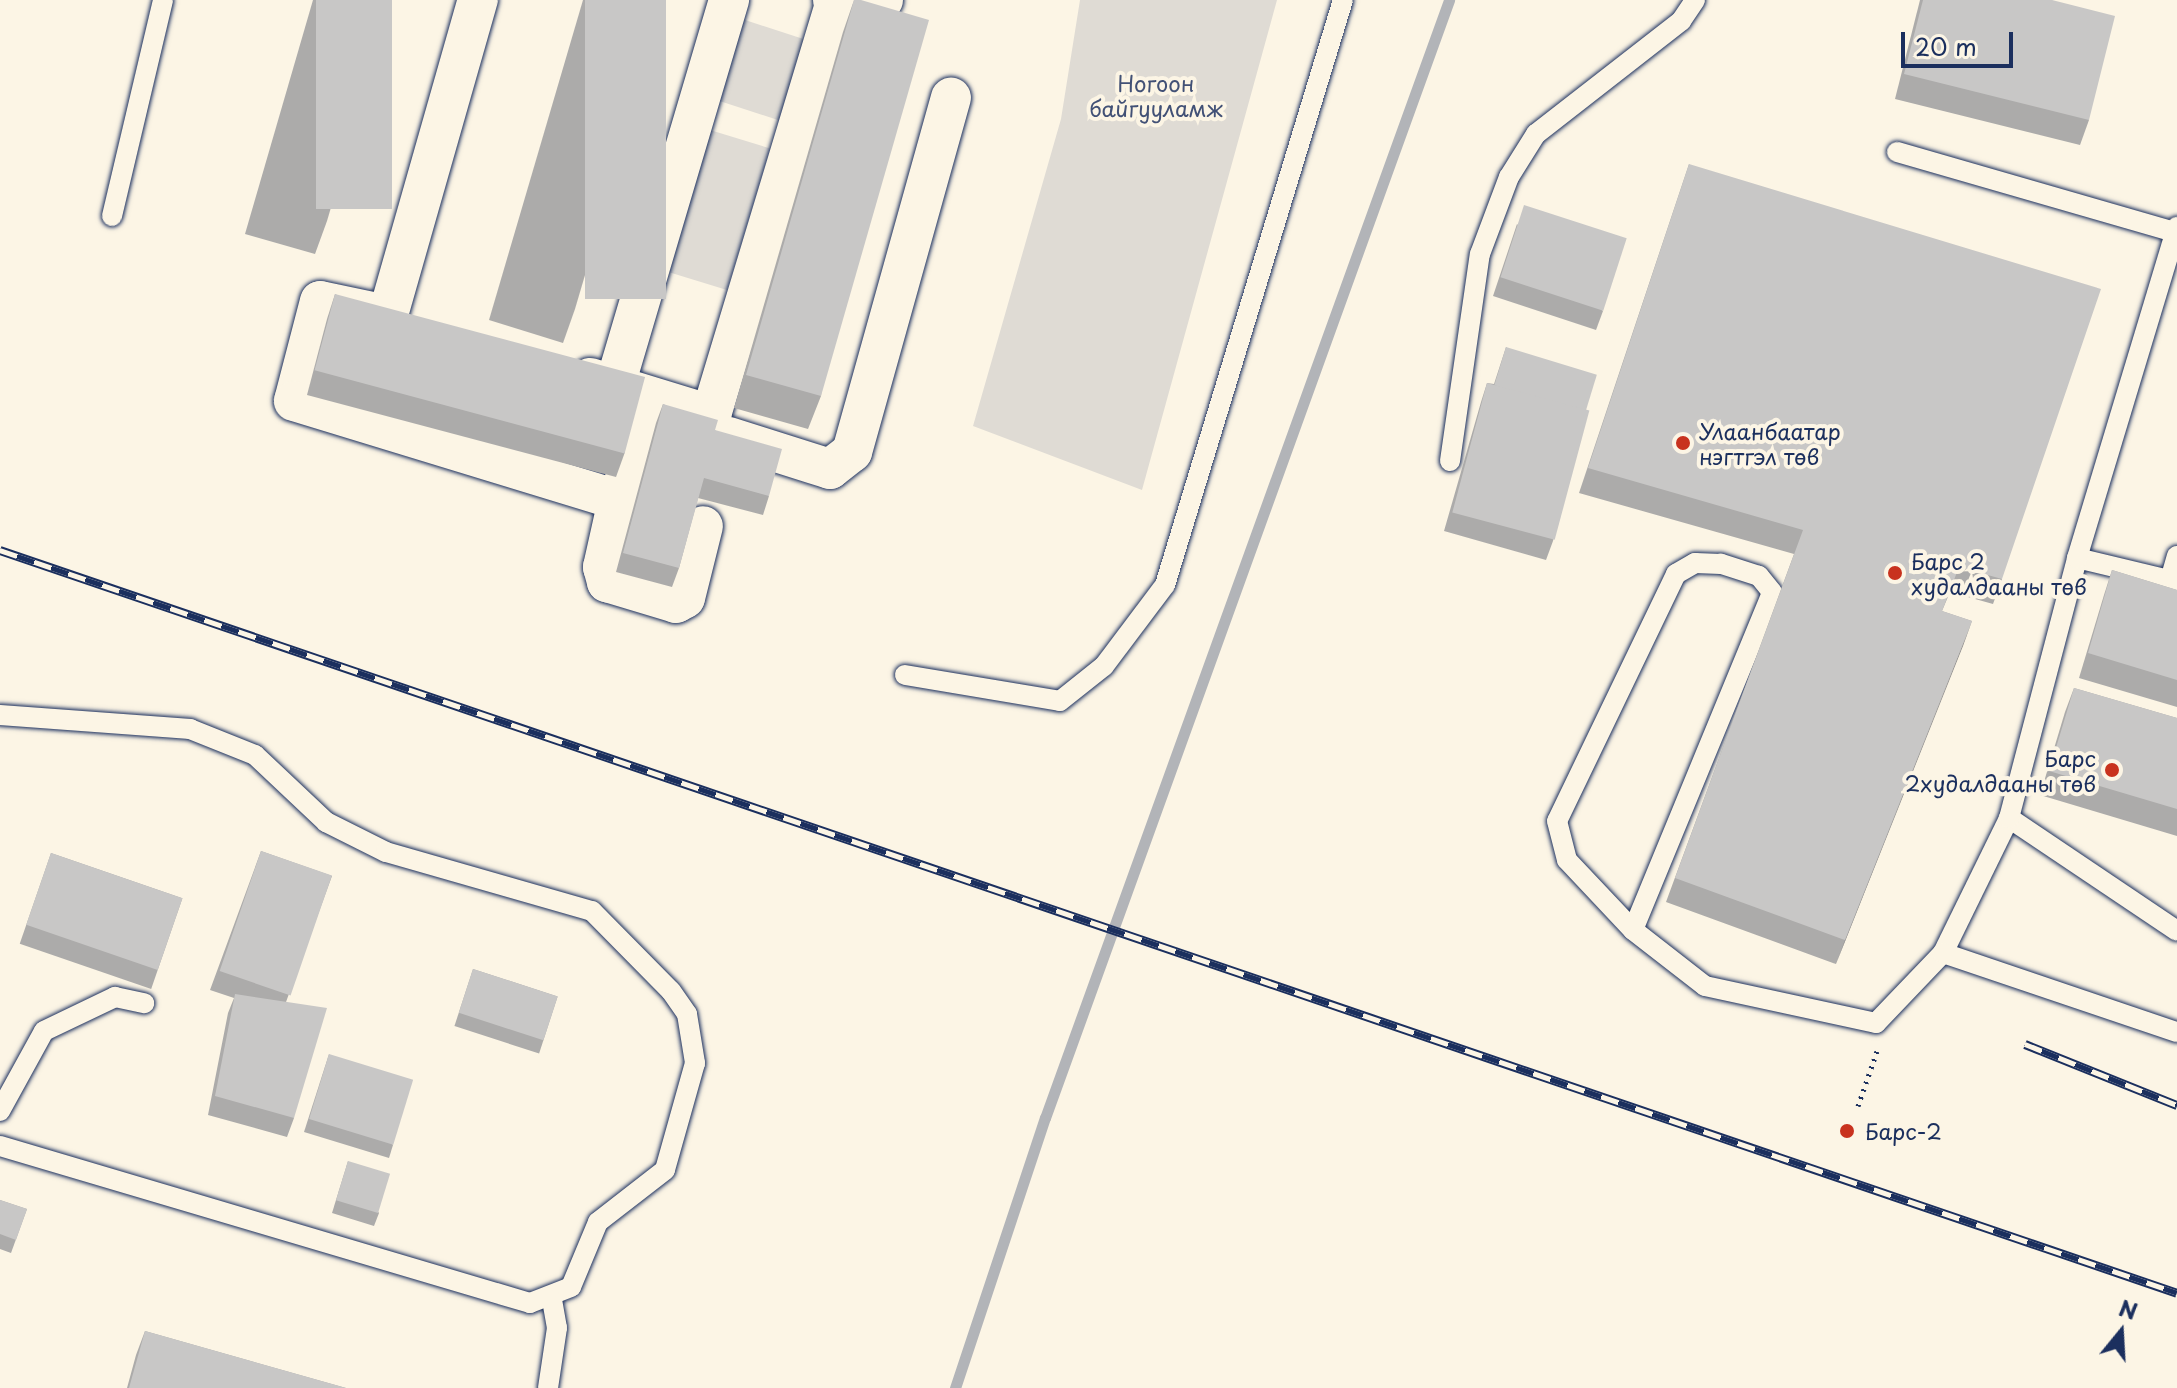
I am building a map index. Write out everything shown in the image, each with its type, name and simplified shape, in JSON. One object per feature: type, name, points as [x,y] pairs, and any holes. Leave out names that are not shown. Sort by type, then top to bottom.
[{"type":"street","points":[[388,315],[478,0]]},
{"type":"street","points":[[615,385],[729,0]]},
{"type":"street","points":[[711,415],[835,1],[883,0]]},
{"type":"street","points":[[554,367],[711,415],[731,439],[807,465],[830,469],[852,452],[951,98]]},
{"type":"street","points":[[433,329],[388,315],[320,301],[294,401],[618,500]]},
{"type":"street","points":[[652,397],[618,500],[603,567],[607,582],[676,603],[685,598],[703,526]]},
{"type":"lane","points":[[112,216],[163,0]]},
{"type":"lane","points":[[905,675],[1060,701],[1104,666],[1165,585],[1343,0]]},
{"type":"lane","points":[[1450,461],[1480,254],[1509,177],[1536,134],[1681,21],[1695,0]]},
{"type":"lane","points":[[1633,930],[1772,592],[1759,576],[1721,564],[1695,563],[1676,574],[1557,821],[1567,860],[1633,930],[1705,986],[1876,1023],[1943,953],[2009,818],[2077,558],[2168,290],[2176,231],[1897,152]]},
{"type":"lane","points":[[2077,558],[2173,581],[2177,556]]},
{"type":"lane","points":[[0,715],[190,729],[255,755],[326,822],[386,852],[592,911],[646,958],[687,1014],[690,1078],[665,1170],[598,1222],[571,1287],[552,1300],[515,1299],[0,1146]]},
{"type":"lane","points":[[2009,818],[2177,931]]},
{"type":"lane","points":[[1943,953],[2177,1032]]},
{"type":"lane","points":[[0,1111],[44,1031],[115,997],[144,1003]]},
{"type":"lane","points":[[548,1388],[557,1328],[552,1300]]},
{"type":"path","points":[[1858,1106],[1883,1033],[1876,1023]]},
{"type":"green space","name":"Ногоон байгууламж","points":[[1080,0],[1277,0],[1142,490],[973,426],[1061,119]]},
{"type":"green space","points":[[742,19],[806,40],[779,121],[716,100]]},
{"type":"green space","points":[[710,130],[770,148],[727,290],[667,272]]},
{"type":"building","points":[[316,0],[392,0],[392,209],[316,209]]},
{"type":"building","points":[[585,0],[666,0],[666,299],[585,299]]},
{"type":"building","points":[[854,0],[929,20],[821,396],[746,375]]},
{"type":"building","points":[[1923,0],[2052,0],[2115,16],[2089,120],[1904,74]]},
{"type":"building","name":"Барс 2 худалдааны төв","points":[[1689,164],[2101,289],[2002,579],[1959,567],[1942,611],[1972,621],[1845,940],[1675,878],[1803,530],[1588,468]]},
{"type":"building","points":[[1524,205],[1627,238],[1603,311],[1501,277]]},
{"type":"building","points":[[335,294],[645,377],[625,453],[315,370]]},
{"type":"building","points":[[1506,347],[1597,375],[1585,413],[1494,385]]},
{"type":"building","points":[[1487,383],[1589,410],[1555,540],[1452,512]]},
{"type":"building","points":[[663,404],[718,420],[715,430],[782,449],[769,496],[704,478],[679,568],[623,553]]},
{"type":"building","name":"Барс 2худалдааны төв","points":[[2112,570],[2177,590],[2177,680],[2088,653]]},
{"type":"building","name":"Барс 2худалдааны төв","points":[[2074,688],[2177,718],[2177,809],[2049,771]]},
{"type":"building","points":[[261,851],[332,875],[291,995],[220,971]]},
{"type":"building","points":[[51,853],[182,898],[158,970],[26,925]]},
{"type":"building","points":[[473,969],[558,997],[543,1040],[459,1013]]},
{"type":"building","points":[[235,994],[327,1008],[294,1118],[215,1096]]},
{"type":"building","points":[[329,1054],[413,1080],[393,1145],[309,1119]]},
{"type":"building","points":[[348,1161],[390,1174],[378,1213],[336,1200]]},
{"type":"building","points":[[0,1200],[27,1209],[16,1240],[0,1234]]},
{"type":"building","points":[[145,1331],[346,1388],[129,1388]]},
{"type":"waterway","points":[[955,1388],[1045,1118],[1449,0]]},
{"type":"railway","points":[[0,550],[2177,1293]]},
{"type":"railway","points":[[2025,1044],[2177,1105]]},
{"type":"place","name":"Улаанбаатар нэгтгэл төв","points":[[1683,443]]},
{"type":"place","name":"Барс 2 худалдааны төв","points":[[1895,573]]},
{"type":"place","name":"Барс 2худалдааны төв","points":[[2112,770]]},
{"type":"place","name":"Барс-2","points":[[1847,1131]]}]
